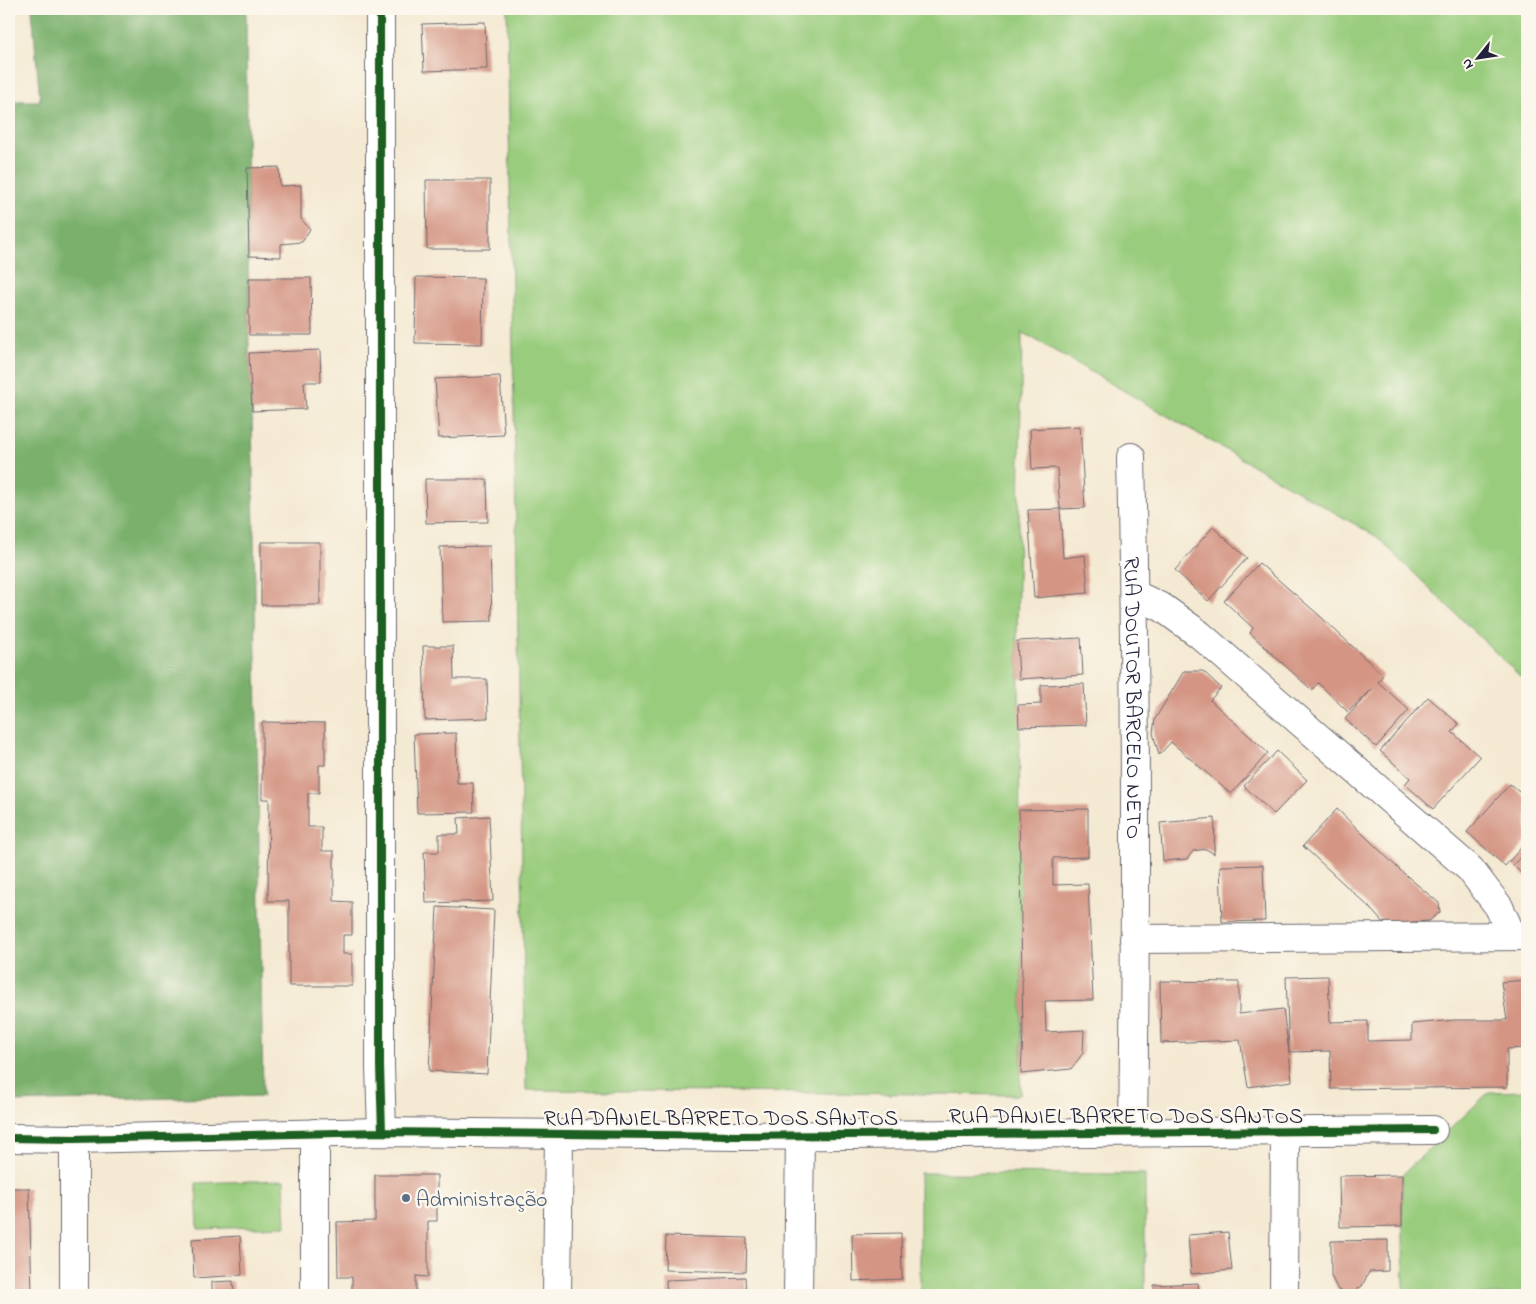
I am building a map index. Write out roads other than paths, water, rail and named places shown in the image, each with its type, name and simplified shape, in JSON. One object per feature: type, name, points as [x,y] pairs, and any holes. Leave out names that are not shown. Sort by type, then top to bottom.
[{"type":"street","points":[[380,9],[380,1066],[382,1132]]},
{"type":"street","name":"RUA DOUTOR BARCELO NETO","points":[[1131,457],[1134,594],[1133,1132]]},
{"type":"street","points":[[1134,594],[1163,608],[1199,634],[1470,869],[1520,936]]},
{"type":"street","points":[[1134,939],[1520,936]]},
{"type":"street","name":"RUA DANIEL BARRETO DOS SANTOS","points":[[9,1138],[74,1139],[382,1132],[800,1136],[1433,1130]]},
{"type":"street","points":[[1284,1295],[1285,1132]]},
{"type":"street","points":[[315,1133],[315,1295]]},
{"type":"street","points":[[557,1295],[558,1134]]},
{"type":"street","points":[[798,1295],[800,1136]]},
{"type":"street","points":[[74,1139],[74,1295]]},
{"type":"place","name":"Administração","points":[[406,1198]]}]
